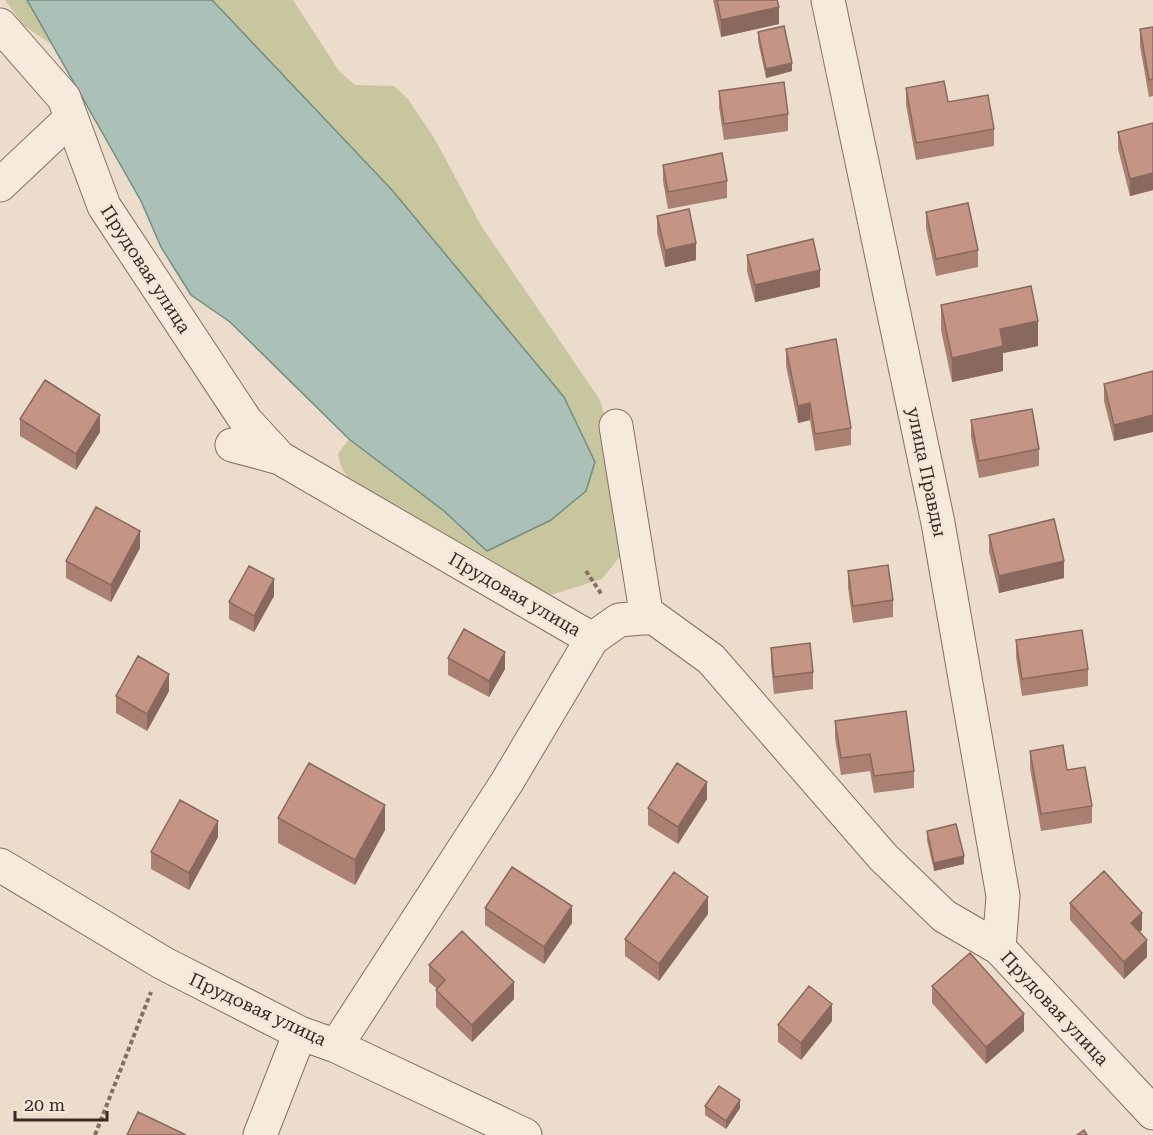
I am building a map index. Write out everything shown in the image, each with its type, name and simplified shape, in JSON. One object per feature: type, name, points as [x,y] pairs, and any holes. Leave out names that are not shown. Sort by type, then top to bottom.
[{"type":"street","name":"улица Правды","points":[[828,0],[938,523],[1004,896],[999,948]]},
{"type":"street","name":"Прудовая улица","points":[[0,25],[64,98],[104,206],[246,421],[280,459],[592,639],[619,620],[653,617],[683,636],[711,659],[883,856],[944,916],[999,948],[1153,1113]]},
{"type":"street","points":[[0,185],[71,118]]},
{"type":"street","points":[[616,426],[647,618]]},
{"type":"street","points":[[232,445],[280,459]]},
{"type":"street","points":[[336,1046],[507,782],[592,639]]},
{"type":"street","name":"Прудовая улица","points":[[0,865],[163,963],[300,1033],[336,1046],[525,1135]]},
{"type":"street","points":[[260,1135],[300,1033]]},
{"type":"path","points":[[95,1135],[163,963]]},
{"type":"shaded area","points":[[5,0],[27,0],[54,46],[24,26]]},
{"type":"shaded area","points":[[27,0],[212,0],[392,190],[564,397],[595,462],[586,491],[551,520],[487,551],[444,511],[349,439],[230,322],[191,295],[161,247],[141,201]]},
{"type":"shaded area","points":[[212,0],[293,0],[339,71],[355,85],[394,86],[408,99],[433,136],[482,227],[600,400],[618,467],[625,550],[602,579],[547,596],[356,493],[341,466],[338,454],[349,439],[444,511],[488,550],[552,520],[586,491],[392,190]]},
{"type":"building","points":[[717,0],[777,0],[779,7],[721,20]]},
{"type":"building","points":[[784,26],[792,63],[766,69],[758,32]]},
{"type":"building","points":[[1153,27],[1153,79],[1149,80],[1140,29]]},
{"type":"building","points":[[944,81],[948,102],[988,95],[994,129],[916,143],[906,88]]},
{"type":"building","points":[[784,82],[788,114],[724,124],[719,91]]},
{"type":"building","points":[[1153,123],[1153,173],[1130,179],[1118,132]]},
{"type":"building","points":[[722,153],[727,181],[668,192],[663,165]]},
{"type":"building","points":[[968,203],[978,250],[936,259],[926,212]]},
{"type":"building","points":[[689,209],[696,243],[665,250],[657,216]]},
{"type":"building","points":[[813,239],[820,270],[755,285],[747,255]]},
{"type":"building","points":[[1031,286],[1038,321],[1000,329],[1003,346],[952,358],[941,305]]},
{"type":"building","points":[[836,339],[851,428],[815,434],[810,403],[798,406],[786,349]]},
{"type":"building","points":[[1153,371],[1153,415],[1114,425],[1104,384]]},
{"type":"building","points":[[45,380],[100,415],[76,454],[20,419]]},
{"type":"building","points":[[1032,409],[1039,449],[979,461],[971,420]]},
{"type":"building","points":[[96,507],[140,531],[111,585],[66,561]]},
{"type":"building","points":[[1054,519],[1064,561],[999,576],[989,535]]},
{"type":"building","points":[[888,565],[893,600],[853,606],[848,571]]},
{"type":"building","points":[[249,566],[274,579],[254,616],[229,602]]},
{"type":"building","points":[[464,629],[505,652],[489,681],[448,658]]},
{"type":"building","points":[[1082,630],[1088,669],[1022,679],[1016,640]]},
{"type":"building","points":[[810,643],[813,672],[774,677],[771,648]]},
{"type":"building","points":[[138,656],[169,674],[147,714],[116,696]]},
{"type":"building","points":[[906,711],[914,771],[874,776],[870,754],[841,758],[835,721]]},
{"type":"building","points":[[1063,745],[1067,770],[1085,767],[1092,806],[1041,814],[1030,751]]},
{"type":"building","points":[[309,763],[385,805],[355,860],[278,818]]},
{"type":"building","points":[[677,763],[707,782],[678,827],[648,808]]},
{"type":"building","points":[[180,800],[218,821],[189,873],[151,852]]},
{"type":"building","points":[[956,824],[964,856],[934,863],[927,831]]},
{"type":"building","points":[[512,867],[572,906],[544,947],[485,908]]},
{"type":"building","points":[[1104,871],[1142,913],[1131,923],[1147,940],[1124,962],[1070,903]]},
{"type":"building","points":[[674,872],[708,897],[659,964],[625,939]]},
{"type":"building","points":[[462,931],[514,982],[472,1025],[436,990],[445,980],[429,965]]},
{"type":"building","points":[[970,953],[1024,1014],[986,1047],[932,986]]},
{"type":"building","points":[[809,986],[832,1004],[801,1043],[778,1025]]},
{"type":"building","points":[[719,1086],[740,1100],[726,1121],[705,1106]]},
{"type":"building","points":[[138,1112],[186,1135],[127,1135]]},
{"type":"building","points":[[1084,1130],[1087,1135],[1077,1135]]}]
